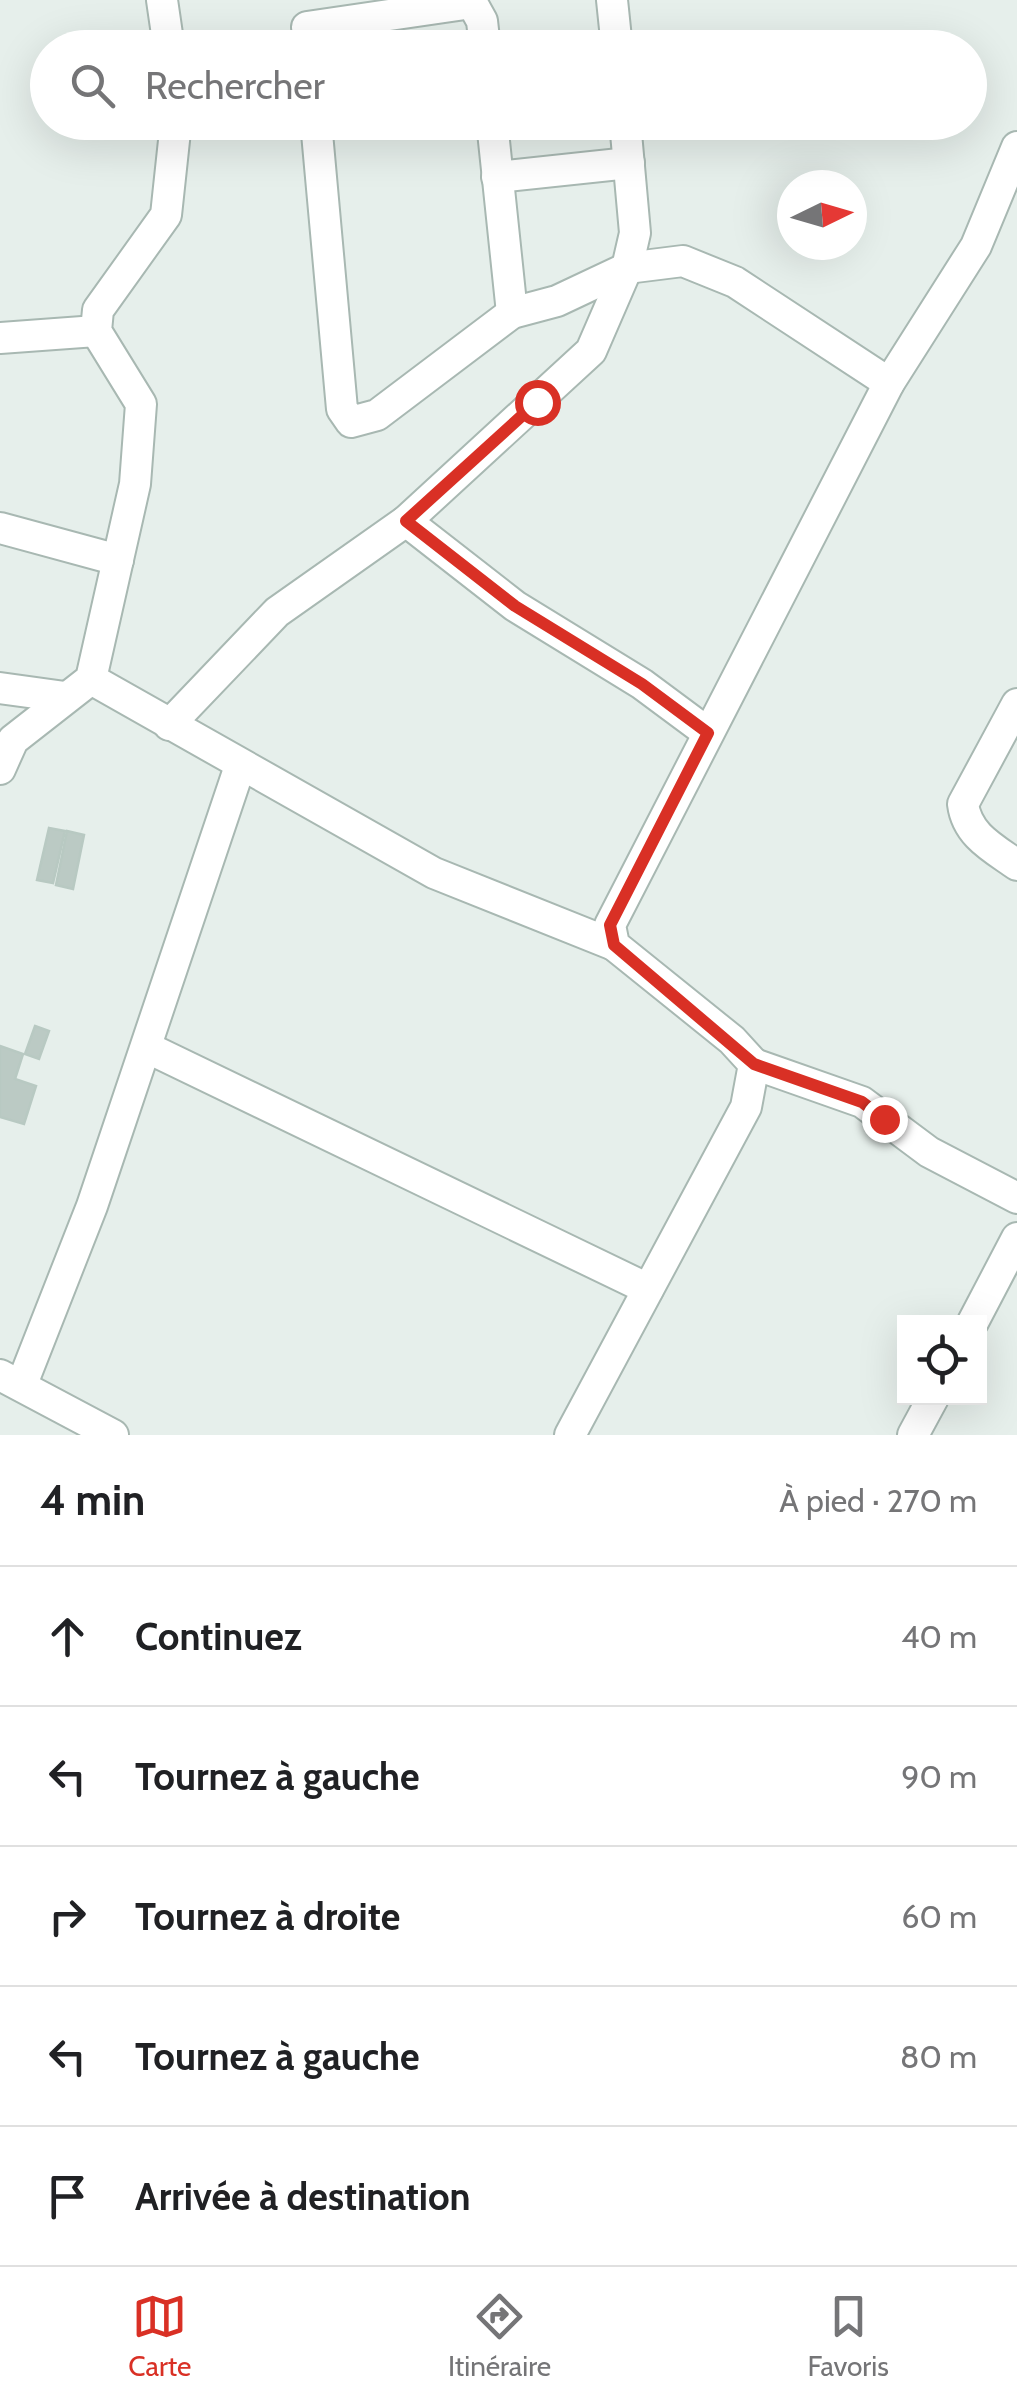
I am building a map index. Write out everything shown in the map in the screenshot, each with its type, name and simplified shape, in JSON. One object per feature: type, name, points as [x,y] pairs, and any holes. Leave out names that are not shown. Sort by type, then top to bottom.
[{"type":"street","points":[[162,0],[166,30]]},
{"type":"street","points":[[612,0],[615,30]]},
{"type":"street","points":[[307,25],[472,3],[483,30]]},
{"type":"street","points":[[0,769],[12,740],[91,679],[136,484],[141,404],[96,331],[98,310],[166,215],[174,140]]},
{"type":"street","points":[[318,140],[342,409],[350,422],[377,414],[512,314],[557,301],[627,268],[683,261],[735,282],[889,383]]},
{"type":"street","points":[[493,140],[512,314]]},
{"type":"street","points":[[170,725],[277,612],[406,521],[591,351],[627,268],[635,233],[627,140]]},
{"type":"street","points":[[614,945],[610,925],[889,383],[976,246],[1017,147]]},
{"type":"street","points":[[496,177],[629,163]]},
{"type":"street","points":[[0,338],[96,331]]},
{"type":"street","points":[[406,521],[515,606],[642,684],[708,733]]},
{"type":"street","points":[[0,528],[118,560]]},
{"type":"street","points":[[91,679],[434,874],[614,945],[754,1064],[862,1102],[930,1152],[1017,1198]]},
{"type":"street","points":[[0,688],[66,697]]},
{"type":"street","points":[[1017,704],[964,804],[966,821],[979,837],[1017,866]]},
{"type":"street","points":[[113,1435],[11,1380],[148,1048],[240,766]]},
{"type":"street","points":[[148,1048],[648,1289]]},
{"type":"street","points":[[570,1435],[746,1106],[754,1064]]},
{"type":"street","points":[[976,1315],[1017,1238]]},
{"type":"street","points":[[913,1435],[929,1405]]},
{"type":"building","points":[[49,828],[65,831],[53,883],[37,880]]},
{"type":"building","points":[[67,831],[84,835],[73,889],[56,885]]},
{"type":"building","points":[[35,1026],[49,1031],[39,1059],[25,1054]]},
{"type":"building","points":[[0,1046],[23,1054],[15,1079],[36,1086],[24,1124],[0,1117]]},
{"type":"route","points":[[537,402],[406,521],[515,606],[642,684],[708,733],[610,925],[614,945],[732,1040],[754,1064],[862,1102],[884,1119]]}]
